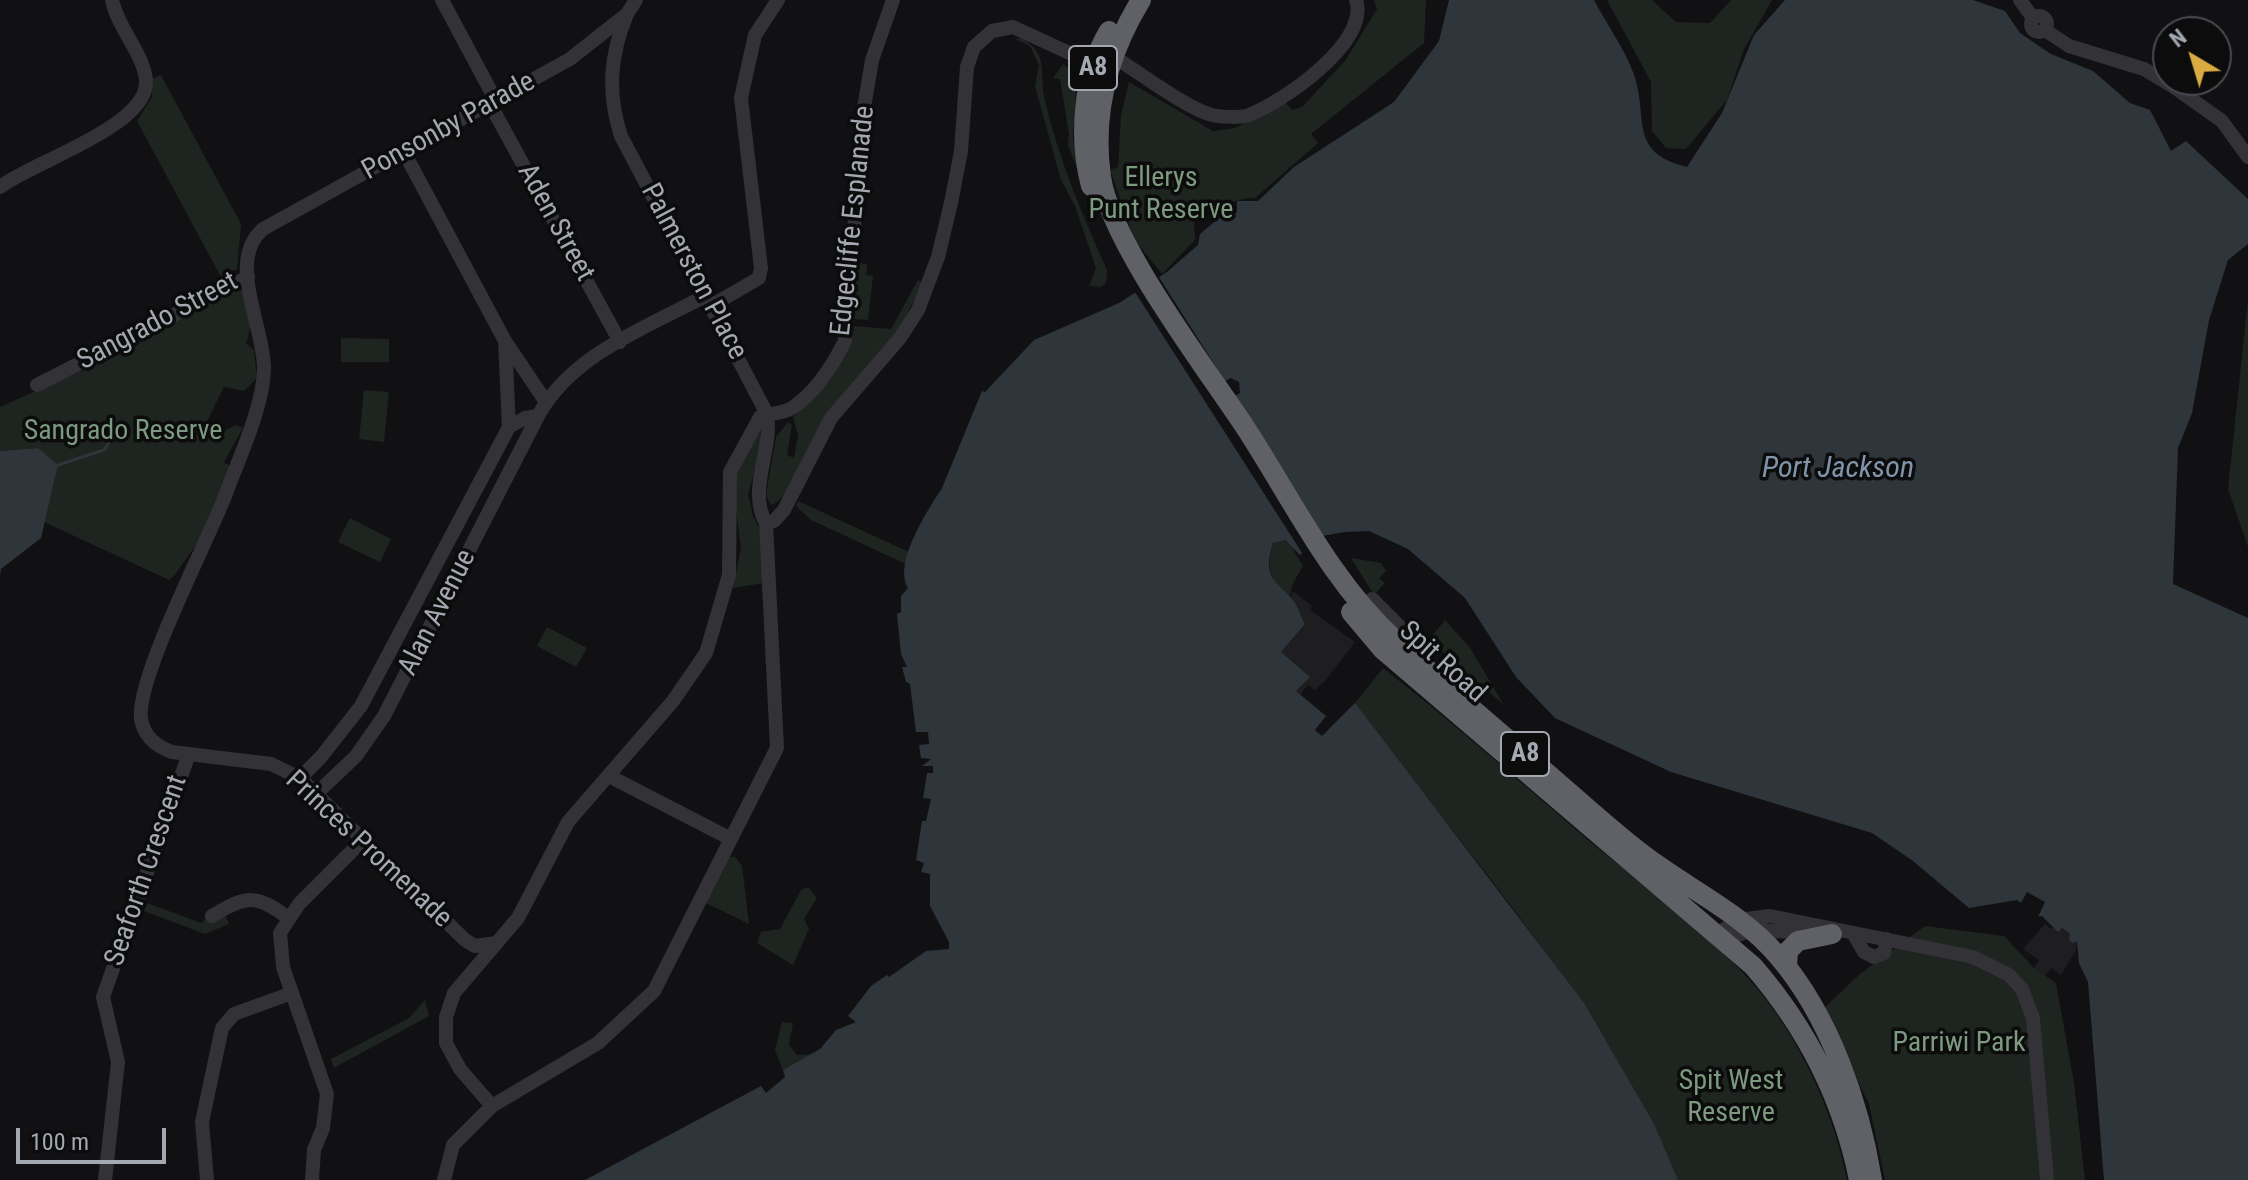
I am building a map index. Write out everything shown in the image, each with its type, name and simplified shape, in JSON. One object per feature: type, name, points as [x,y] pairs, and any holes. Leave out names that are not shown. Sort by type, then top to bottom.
[{"type":"highway","name":"A8","points":[[1085,152],[1087,94],[1128,0]]},
{"type":"highway","name":"A8","points":[[1138,272],[1113,216],[1101,178],[1105,52],[1141,0]]},
{"type":"highway","name":"Spit Road","points":[[1085,152],[1095,202],[1104,224],[1138,272],[1321,559],[1348,608],[1383,650],[1720,938],[1769,985],[1803,1032],[1834,1096],[1859,1180]]},
{"type":"highway","name":"Spit Road","points":[[1321,559],[1378,624],[1423,665],[1642,854],[1744,925],[1787,967],[1817,1017],[1844,1080],[1860,1123],[1872,1180]]},
{"type":"highway","points":[[1787,967],[1788,951],[1798,941],[1844,933]]},
{"type":"street","points":[[0,187],[122,120],[141,102],[146,82],[141,63],[119,23],[112,0]]},
{"type":"street","name":"Aden Street","points":[[442,0],[620,342]]},
{"type":"street","name":"Ponsonby Parade","points":[[251,240],[263,229],[570,59],[627,14],[636,0]]},
{"type":"street","name":"Alan Avenue","points":[[316,794],[356,756],[384,716],[538,416],[562,381],[620,342],[759,278],[761,268],[741,98],[755,35],[778,0]]},
{"type":"street","name":"Edgecliffe Esplanade","points":[[492,1106],[460,1069],[446,1043],[446,1017],[454,993],[518,918],[568,822],[685,686],[713,638],[729,575],[730,472],[760,417],[791,409],[813,388],[845,341],[864,108],[872,60],[893,0]]},
{"type":"street","points":[[444,1180],[453,1145],[492,1106],[598,1043],[654,991],[777,748],[770,522],[784,510],[831,418],[900,338],[918,310],[938,257],[951,203],[961,151],[967,67],[974,47],[992,31],[1013,27],[1068,54],[1085,57],[1105,52],[1211,115],[1247,116],[1322,67],[1351,35],[1358,8],[1356,0]]},
{"type":"street","points":[[2020,0],[2033,18],[2045,18],[2045,30],[2069,46],[2144,69],[2174,87],[2222,121],[2248,157]]},
{"type":"street","name":"Palmerston Place","points":[[627,14],[612,61],[615,117],[632,159],[767,414],[768,448],[758,501],[770,522]]},
{"type":"street","points":[[1068,54],[1081,77],[1077,131],[1085,152]]},
{"type":"street","points":[[404,152],[505,341],[546,402]]},
{"type":"street","name":"Sangrado Street","points":[[37,385],[248,277],[246,252],[251,240]]},
{"type":"street","name":"Seaforth Crescent","points":[[105,1180],[118,1062],[103,997],[189,754],[157,746],[145,734],[141,716],[155,657],[215,523],[257,404],[264,369],[248,277]]},
{"type":"street","points":[[505,341],[509,427],[525,418],[538,416]]},
{"type":"street","name":"Alan Avenue","points":[[300,778],[330,747],[361,706],[509,427]]},
{"type":"street","points":[[1372,599],[1419,646]]},
{"type":"street","name":"Princes Promenade","points":[[189,754],[271,764],[300,778],[465,940],[475,946],[496,943]]},
{"type":"street","points":[[609,776],[731,839]]},
{"type":"street","points":[[312,1180],[314,1150],[323,1128],[327,1094],[292,993],[280,951],[280,933],[288,918],[362,841]]},
{"type":"street","points":[[212,916],[247,898],[260,899],[288,918]]},
{"type":"street","points":[[1720,938],[1744,925],[1844,933],[1874,957],[1884,953],[1887,939],[1973,957],[2009,975],[2022,989],[2036,1039],[2047,1180]]},
{"type":"street","points":[[207,1180],[202,1122],[222,1028],[234,1014],[292,993]]},
{"type":"shaded area","points":[[1293,591],[1312,606],[1310,610],[1355,642],[1325,681],[1315,690],[1308,685],[1300,695],[1296,691],[1304,682],[1281,652],[1305,624],[1290,598]]},
{"type":"shaded area","points":[[2045,924],[2049,928],[2061,928],[2071,935],[2069,940],[2077,941],[2076,950],[2061,975],[2051,968],[2045,976],[2034,968],[2039,960],[2023,949]]},
{"type":"green space","name":"Ellerys Punt Reserve","points":[[1374,0],[1426,0],[1424,43],[1311,134],[1318,143],[1255,198],[1205,209],[1194,219],[1195,240],[1162,274],[1134,239],[1110,170],[1118,167],[1121,115],[1129,82],[1213,131],[1235,128],[1285,102],[1292,110],[1302,107],[1345,61],[1377,9]]},
{"type":"green space","points":[[1607,0],[1652,0],[1676,22],[1710,23],[1731,0],[1772,0],[1744,49],[1727,100],[1686,149],[1666,148],[1652,131],[1651,82]]},
{"type":"green space","points":[[1021,38],[1030,44],[1040,58],[1043,91],[1057,144],[1107,270],[1106,283],[1101,287],[1089,286],[1096,268],[1075,206],[1061,180],[1035,86],[1039,65],[1030,46],[1015,39]]},
{"type":"green space","points":[[1063,64],[1077,75],[1073,139],[1082,178],[1105,240],[1068,145],[1060,79],[1053,78]]},
{"type":"green space","points":[[161,75],[241,224],[237,269],[221,277],[137,121],[152,97],[151,79]]},
{"type":"green space","points":[[858,263],[867,264],[866,275],[873,276],[868,320],[854,319]]},
{"type":"green space","points":[[918,280],[922,282],[911,306],[885,351],[807,457],[787,491],[771,505],[766,495],[776,437],[788,422],[792,425],[787,455],[794,458],[798,435],[793,417],[830,380],[852,342],[854,326],[891,329]]},
{"type":"green space","name":"Sangrado Reserve","points":[[237,289],[242,290],[249,309],[250,330],[246,343],[254,350],[257,378],[244,391],[224,387],[201,434],[206,439],[236,425],[243,428],[224,462],[230,466],[203,535],[174,576],[169,580],[44,522],[55,479],[38,448],[0,451],[0,407],[119,354],[143,337]]},
{"type":"green space","points":[[2248,299],[2248,547],[2228,489]]},
{"type":"green space","points":[[341,338],[389,339],[389,362],[341,362]]},
{"type":"green space","points":[[364,390],[389,392],[384,442],[359,439]]},
{"type":"green space","points":[[759,430],[762,445],[748,494],[753,516],[762,532],[764,583],[733,588],[741,548],[734,495],[737,472]]},
{"type":"green space","points":[[798,501],[909,552],[906,564],[811,520],[796,506]]},
{"type":"green space","points":[[350,518],[391,539],[380,562],[338,542]]},
{"type":"green space","points":[[1282,539],[1291,546],[1303,566],[1292,585],[1290,598],[1274,580],[1270,565],[1275,540]]},
{"type":"green space","points":[[1351,558],[1381,563],[1386,571],[1379,578],[1385,583],[1374,595]]},
{"type":"green space","points":[[1445,620],[1470,648],[1504,705],[1429,640]]},
{"type":"green space","points":[[547,627],[587,648],[576,667],[537,646]]},
{"type":"green space","name":"Spit West Reserve","points":[[1383,668],[1686,920],[1748,978],[1779,1018],[1805,1061],[1835,1132],[1847,1180],[1678,1180],[1613,1054],[1574,994],[1490,878],[1358,709],[1355,703]]},
{"type":"green space","points":[[729,857],[735,857],[742,866],[749,924],[704,902]]},
{"type":"green space","points":[[808,887],[817,898],[804,919],[809,929],[793,965],[757,943],[761,932],[780,929],[801,890]]},
{"type":"green space","points":[[147,903],[201,923],[208,916],[224,912],[229,924],[205,934],[144,911]]},
{"type":"green space","name":"Parriwi Park","points":[[1925,926],[2004,936],[2034,968],[2056,983],[2074,1083],[2085,1180],[1885,1180],[1869,1104],[1823,1009],[1860,974]]},
{"type":"green space","points":[[425,1000],[429,1016],[334,1068],[331,1059],[409,1018]]},
{"type":"green space","points":[[782,1022],[793,1023],[789,1045],[797,1055],[813,1054],[783,1070],[775,1050]]},
{"type":"water","name":"Port Jackson","points":[[1449,0],[1594,0],[1633,72],[1648,142],[1655,152],[1687,167],[1722,113],[1754,35],[1785,0],[1973,0],[2005,11],[2020,33],[2051,54],[2093,71],[2130,103],[2150,110],[2171,151],[2186,141],[2248,199],[2248,244],[2228,260],[2209,320],[2192,413],[2178,448],[2173,584],[2248,618],[2248,1180],[2104,1180],[2088,982],[2079,963],[2077,941],[2073,943],[2069,940],[2070,934],[2062,928],[2058,932],[2042,916],[2038,917],[2045,902],[2027,892],[2021,903],[2017,900],[1969,908],[1913,861],[1872,833],[1671,772],[1555,718],[1516,677],[1465,598],[1408,549],[1369,531],[1322,536],[1300,555],[1285,540],[1273,543],[1269,563],[1272,577],[1293,600],[1305,624],[1281,652],[1310,677],[1296,691],[1326,716],[1315,730],[1322,736],[1355,703],[1584,1003],[1654,1124],[1678,1180],[585,1180],[761,1086],[766,1093],[785,1077],[783,1070],[820,1049],[836,1030],[856,1022],[848,1016],[871,986],[926,951],[949,949],[949,942],[930,906],[930,874],[921,872],[924,863],[916,860],[922,821],[926,821],[931,799],[923,798],[927,773],[933,773],[933,766],[922,766],[931,759],[921,758],[919,745],[929,744],[928,732],[916,732],[910,684],[906,682],[902,667],[907,667],[901,654],[897,614],[901,612],[901,596],[908,588],[905,564],[908,551],[942,488],[982,391],[985,392],[1034,340],[1119,303],[1167,272],[1198,245],[1200,234],[1219,218],[1237,213],[1237,201],[1258,201],[1294,167],[1394,102],[1439,41]]},
{"type":"water","points":[[38,448],[58,465],[41,538],[1,569],[0,576],[0,451]]},
{"type":"pier","points":[[1157,274],[1225,381],[1231,378],[1239,382],[1240,393],[1235,396],[1324,540],[1304,556],[1133,289]]},
{"type":"waterway","points":[[58,465],[104,450],[120,427]]}]
